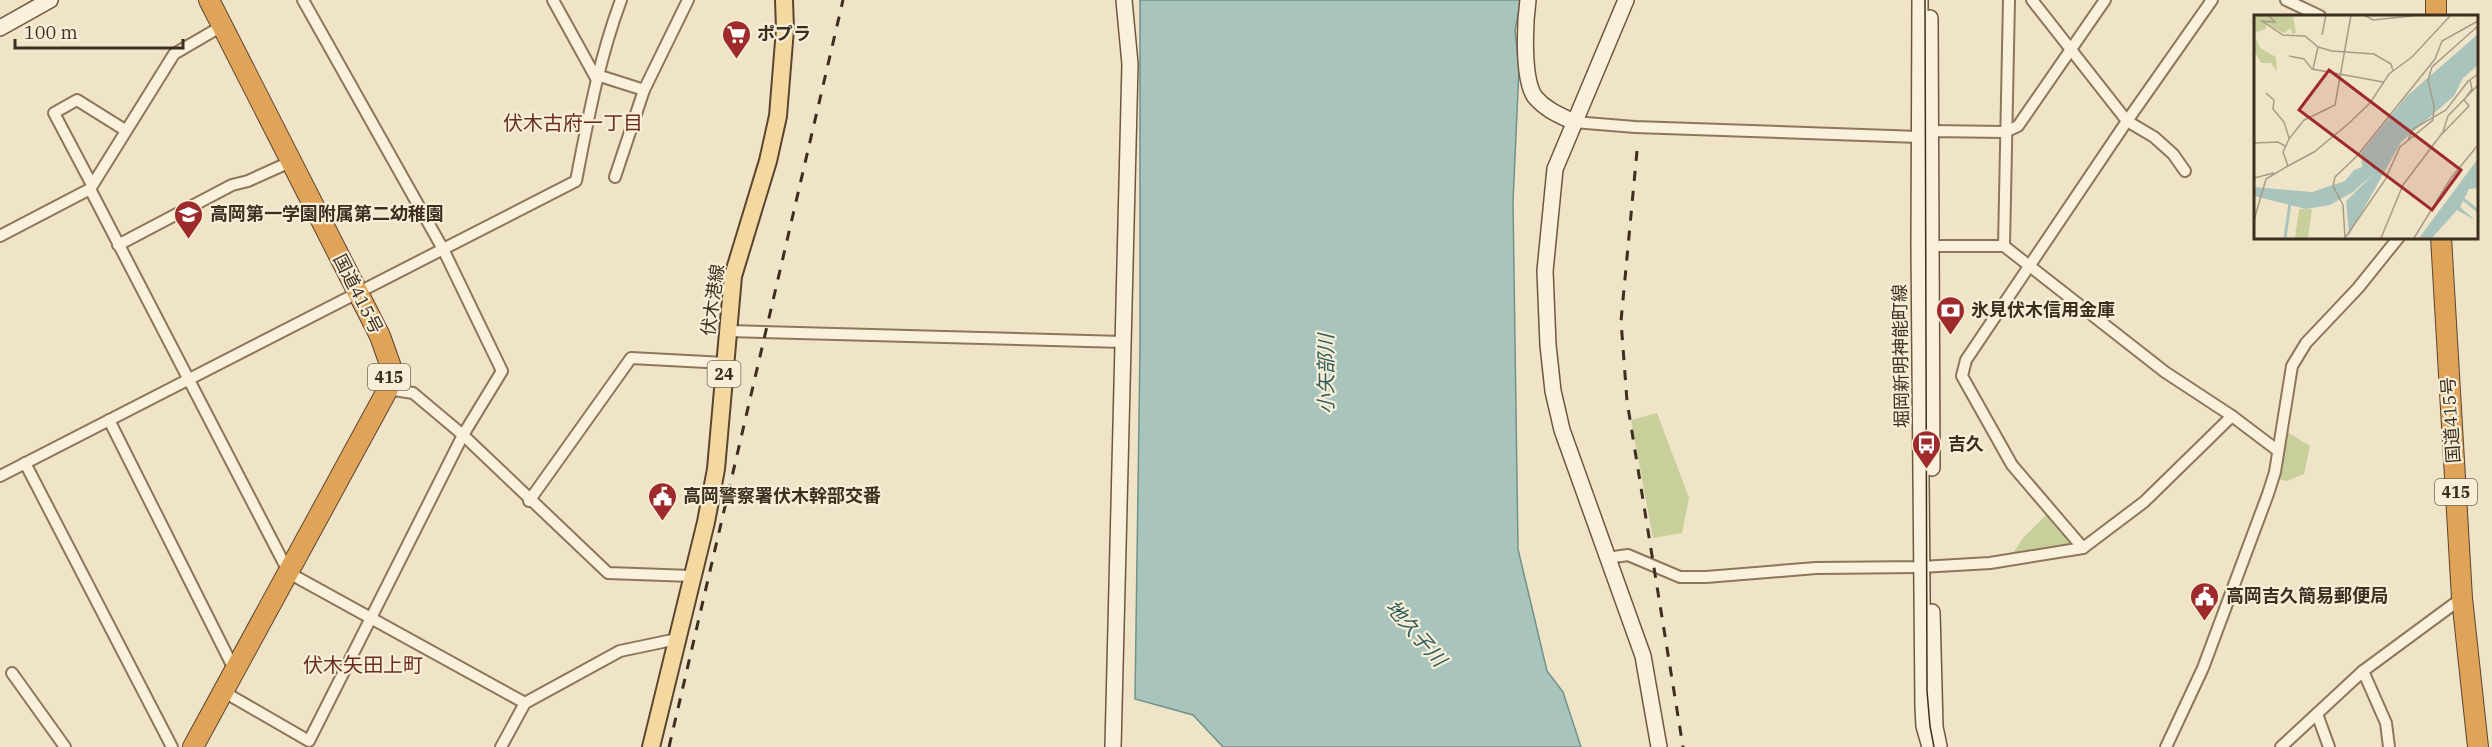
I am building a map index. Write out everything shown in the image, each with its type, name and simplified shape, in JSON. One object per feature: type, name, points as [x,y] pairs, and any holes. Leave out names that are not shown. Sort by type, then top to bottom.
[{"type":"highway","name":"国道415号","points":[[209,0],[380,336],[390,368],[388,389]]},
{"type":"highway","name":"国道415号","points":[[2441,238],[2463,598],[2477,739]]},
{"type":"highway","name":"415","points":[[193,747],[388,389]]},
{"type":"main road","name":"伏木港線","points":[[651,747],[717,464],[733,276],[768,161],[778,116],[785,29],[784,0]]},
{"type":"street","points":[[0,28],[50,0]]},
{"type":"street","points":[[224,693],[309,741],[463,435],[502,371],[443,249],[303,0]]},
{"type":"street","points":[[553,0],[596,76],[644,90]]},
{"type":"street","points":[[0,476],[576,181],[596,76],[621,0]]},
{"type":"street","points":[[615,177],[644,90],[688,0]]},
{"type":"street","points":[[1113,747],[1130,64],[1124,0]]},
{"type":"street","points":[[1528,0],[1526,31],[1528,75],[1533,94],[1549,110],[1574,122],[1635,127],[1925,134],[2005,132],[2018,126],[2105,0]]},
{"type":"street","points":[[1626,0],[1555,169],[1545,271],[1548,345],[1553,391],[1562,430],[1643,656],[1659,747]]},
{"type":"street","name":"堀岡新明神能町線","points":[[1920,0],[1925,134]]},
{"type":"street","name":"堀岡新明神能町線","points":[[1930,0],[1925,134],[1926,566],[1923,707],[1924,726],[1930,747]]},
{"type":"street","points":[[2004,246],[2009,0]]},
{"type":"street","points":[[2032,0],[2127,121],[2167,148],[2185,171]]},
{"type":"street","points":[[2083,548],[2012,465],[1962,376],[1966,360],[2127,121],[2212,0]]},
{"type":"street","points":[[2286,0],[2318,15]]},
{"type":"street","points":[[0,236],[91,187],[174,54],[222,26]]},
{"type":"street","points":[[125,130],[77,100],[54,113],[118,245],[289,573],[525,703]]},
{"type":"street","points":[[118,245],[231,185],[248,181],[290,162]]},
{"type":"street","points":[[2166,747],[2204,668],[2257,518],[2268,494],[2275,472],[2292,366],[2306,343],[2358,288],[2398,238]]},
{"type":"street","points":[[1925,246],[2004,246],[2029,268],[2165,372],[2232,416],[2277,450]]},
{"type":"street","points":[[728,331],[1123,342]]},
{"type":"street","points":[[529,501],[631,358],[725,363]]},
{"type":"street","points":[[388,389],[413,393],[463,435],[529,501],[608,573],[692,576]]},
{"type":"street","points":[[1607,558],[1628,555],[1680,577],[1822,568],[1990,563],[2083,548],[2144,502],[2232,416]]},
{"type":"street","points":[[109,420],[235,671]]},
{"type":"street","points":[[26,463],[172,747]]},
{"type":"street","name":"堀岡新明神能町線","points":[[1926,566],[1934,711],[1940,747]]},
{"type":"street","points":[[2282,747],[2363,671],[2463,598]]},
{"type":"street","points":[[501,747],[525,703],[621,651],[677,639]]},
{"type":"street","points":[[2363,671],[2386,723],[2389,747]]},
{"type":"street","points":[[12,673],[65,747]]},
{"type":"street","points":[[2317,714],[2329,747]]},
{"type":"street","points":[[2477,739],[2486,740],[2488,747]]},
{"type":"green space","points":[[1657,413],[1689,498],[1682,533],[1653,538],[1631,420]]},
{"type":"green space","points":[[2284,430],[2310,446],[2304,474],[2287,481],[2274,478]]},
{"type":"green space","points":[[2050,511],[2083,548],[2009,559],[2023,538]]},
{"type":"water","points":[[1140,0],[1521,0],[1515,30],[1519,68],[1513,202],[1518,549],[1547,671],[1563,692],[1581,747],[1223,747],[1193,715],[1135,699],[1140,348]]},
{"type":"tram line","points":[[1925,0],[1927,691],[1934,747]]},
{"type":"railway","points":[[669,747],[843,0]]},
{"type":"railway","points":[[1637,151],[1621,321],[1627,401],[1683,747]]},
{"type":"place","name":"ポプラ","points":[[736,60]]},
{"type":"place","name":"高岡第一学園附属第二幼稚園","points":[[189,240]]},
{"type":"place","name":"氷見伏木信用金庫","points":[[1950,336]]},
{"type":"place","name":"吉久","points":[[1927,470]]},
{"type":"place","name":"高岡警察署伏木幹部交番","points":[[662,522]]},
{"type":"place","name":"高岡吉久簡易郵便局","points":[[2205,622]]},
{"type":"district","name":"伏木古府一丁目","points":[[573,123]]},
{"type":"district","name":"伏木矢田上町","points":[[363,665]]},
{"type":"water label","name":"小矢部川","points":[[1326,374]]},
{"type":"water label","name":"地久子川","points":[[1416,633]]}]
